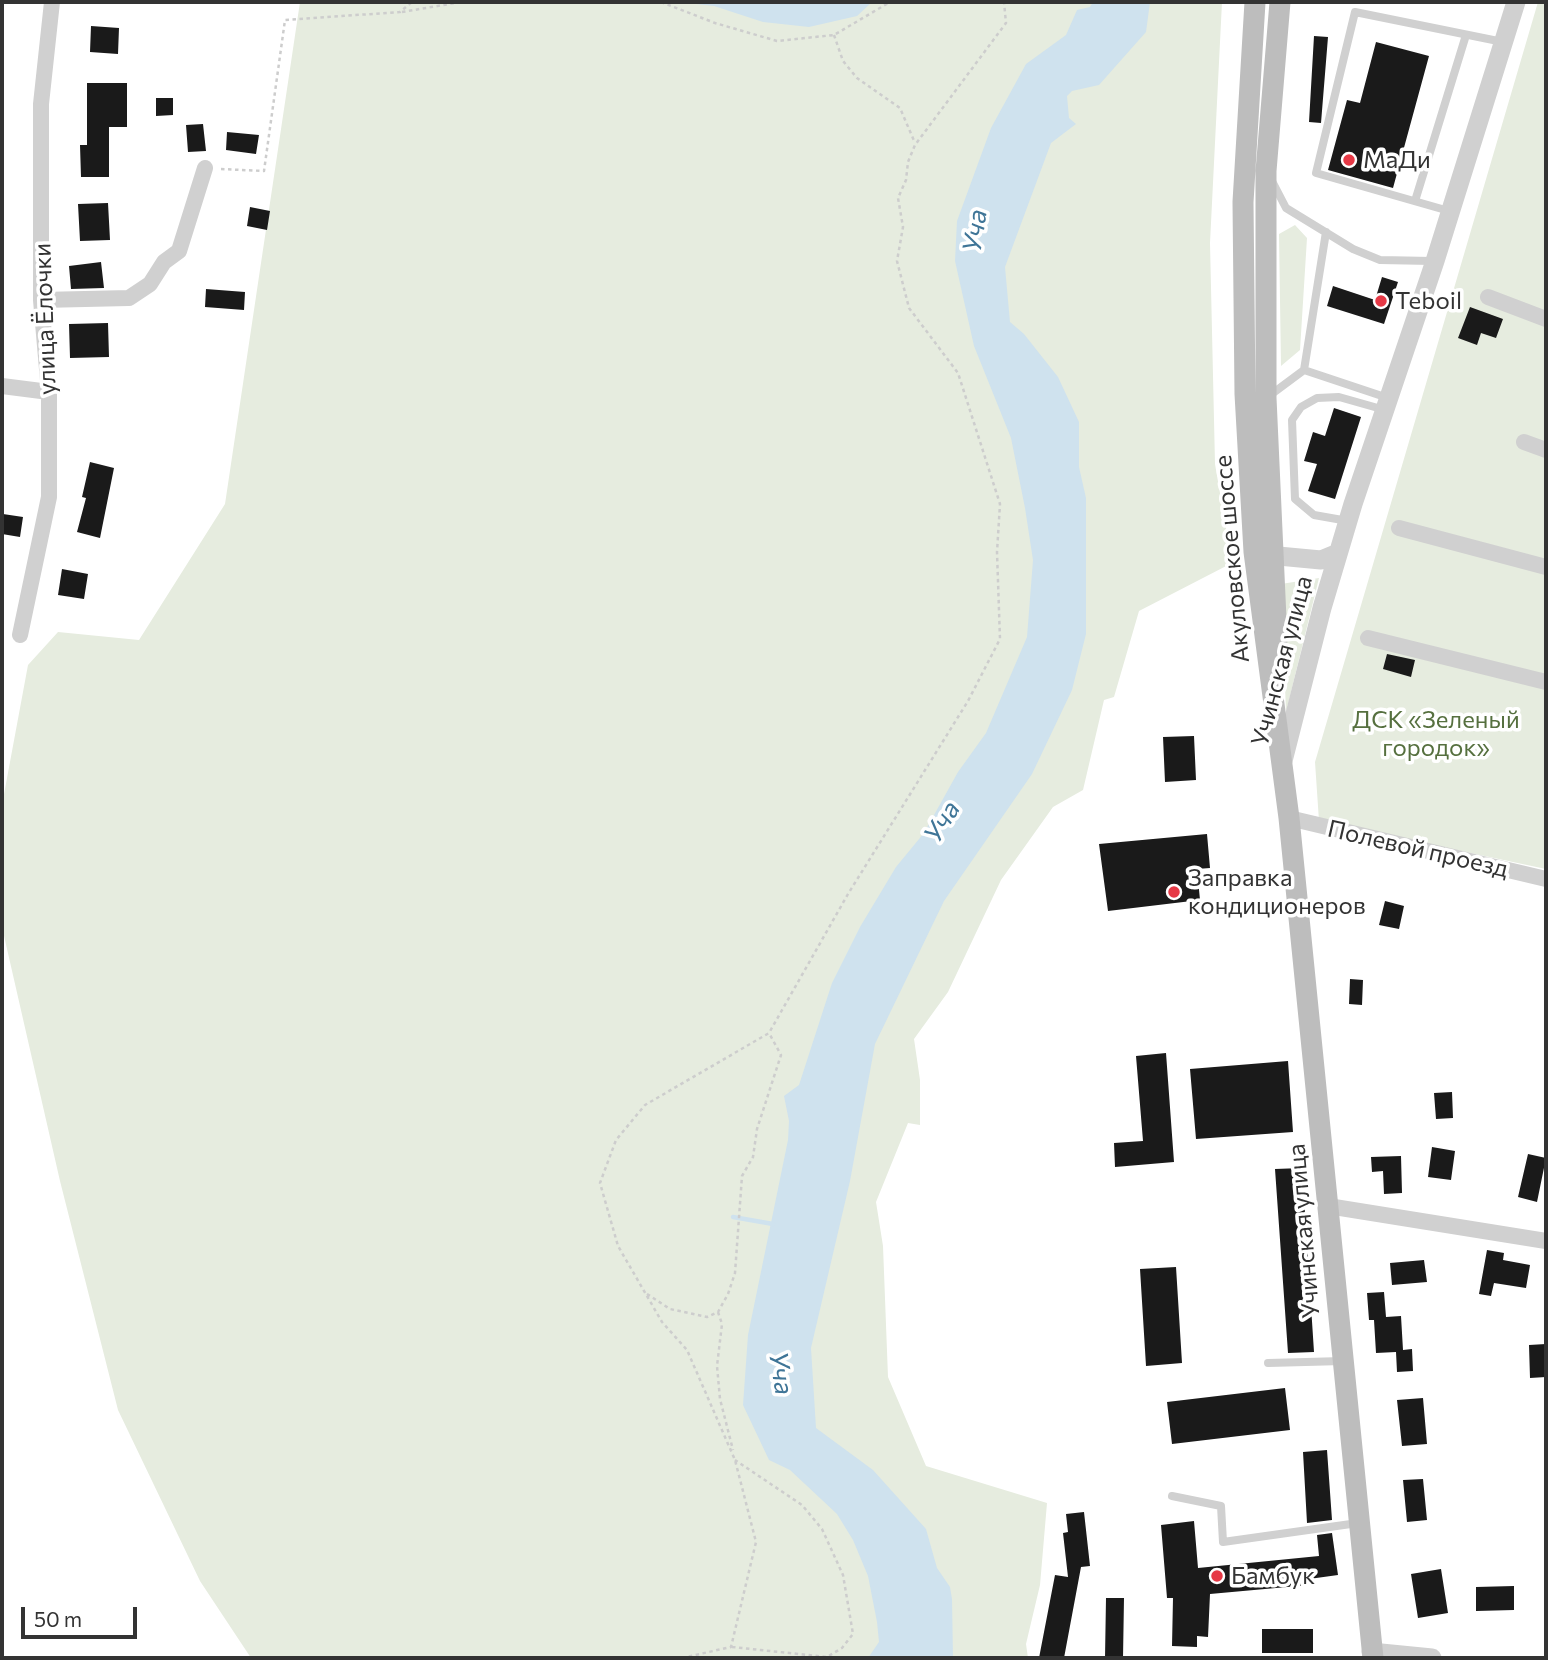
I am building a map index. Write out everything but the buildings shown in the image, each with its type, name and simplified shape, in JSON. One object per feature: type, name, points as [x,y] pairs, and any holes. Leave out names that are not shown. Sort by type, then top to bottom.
[{"type":"main road","name":"Акуловское шоссе","points":[[1255,2],[1243,202],[1245,394],[1264,554],[1282,766]]},
{"type":"main road","name":"Акуловское шоссе","points":[[1264,554],[1266,171],[1280,2]]},
{"type":"main road","name":"Учинская улица","points":[[1282,766],[1372,1655]]},
{"type":"street","name":"улица Ёлочки","points":[[20,635],[49,497],[49,391],[41,300],[41,104],[52,2]]},
{"type":"street","name":"Учинская улица","points":[[1282,766],[1338,553],[1435,261],[1516,2]]},
{"type":"street","points":[[41,300],[130,298],[150,284],[164,262],[179,251],[205,168]]},
{"type":"street","points":[[1488,297],[1546,319]]},
{"type":"street","points":[[2,386],[49,391]]},
{"type":"street","points":[[1524,442],[1546,450]]},
{"type":"street","points":[[1399,528],[1546,567]]},
{"type":"street","points":[[1264,554],[1321,560],[1338,553]]},
{"type":"street","points":[[1368,638],[1546,682]]},
{"type":"street","name":"Полевой проезд","points":[[1289,818],[1546,879]]},
{"type":"street","points":[[1328,1206],[1546,1241]]},
{"type":"street","points":[[1372,1655],[1432,1658]]},
{"type":"lane","points":[[1451,211],[1315,173],[1355,12],[1503,42]]},
{"type":"lane","points":[[1415,201],[1466,35]]},
{"type":"lane","points":[[1266,171],[1286,208],[1353,249],[1380,260],[1435,261]]},
{"type":"lane","points":[[1266,398],[1304,370],[1325,232]]},
{"type":"lane","points":[[1304,370],[1387,404]]},
{"type":"lane","points":[[1348,521],[1314,515],[1295,499],[1292,420],[1301,407],[1317,398],[1339,397],[1387,404]]},
{"type":"lane","points":[[1268,1363],[1343,1361]]},
{"type":"lane","points":[[1172,1496],[1221,1506],[1223,1542],[1357,1523]]},
{"type":"path","points":[[400,12],[412,2]]},
{"type":"path","points":[[205,168],[264,171],[285,20],[400,12],[461,2]]},
{"type":"path","points":[[661,2],[715,23],[778,41],[834,35],[890,2]]},
{"type":"path","points":[[682,1658],[731,1647],[827,1657],[842,1648],[853,1634],[843,1575],[822,1529],[802,1505],[735,1460],[687,1350],[662,1322],[618,1246],[600,1183],[616,1140],[645,1105],[769,1033],[848,894],[968,701],[1000,639],[997,552],[1000,504],[958,373],[909,308],[897,261],[903,227],[898,198],[915,145],[1006,23],[1004,2]]},
{"type":"path","points":[[834,35],[843,61],[857,78],[900,108],[915,145]]},
{"type":"path","points":[[731,1647],[757,1542],[720,1399],[717,1366],[722,1324],[719,1312],[735,1273],[742,1176],[753,1157],[757,1129],[780,1055],[769,1033]]},
{"type":"path","points":[[645,1292],[670,1309],[707,1317],[719,1312]]},
{"type":"green space","points":[[300,2],[1222,2],[1210,243],[1215,464],[1232,563],[1139,611],[1114,697],[1104,700],[1083,790],[1053,807],[1001,880],[948,992],[914,1039],[920,1080],[920,1125],[908,1123],[876,1202],[883,1246],[888,1377],[926,1466],[1047,1503],[1040,1585],[1026,1644],[1028,1658],[251,1658],[200,1581],[118,1410],[60,1181],[2,927],[2,805],[28,665],[58,632],[139,640],[225,504]]},
{"type":"green space","name":"ДСК «Зеленый городок»","points":[[1538,2],[1546,2],[1546,869],[1319,821],[1315,762]]},
{"type":"green space","points":[[1295,225],[1307,238],[1300,350],[1281,366],[1279,234]]},
{"type":"green space","points":[[1319,578],[1286,712],[1281,584]]},
{"type":"water","points":[[678,2],[872,2],[857,16],[809,27],[763,22],[714,6]]},
{"type":"water","name":"Уча","points":[[1093,2],[1150,2],[1146,32],[1099,85],[1072,91],[1067,96],[1069,118],[1076,124],[1051,143],[1005,267],[1010,322],[1024,334],[1058,377],[1079,422],[1079,467],[1086,498],[1086,634],[1072,690],[1032,774],[944,901],[875,1044],[850,1181],[811,1348],[816,1428],[873,1470],[926,1529],[937,1568],[950,1587],[953,1658],[868,1658],[879,1642],[877,1622],[868,1576],[853,1540],[837,1514],[790,1470],[769,1460],[743,1405],[748,1335],[788,1140],[789,1121],[784,1096],[799,1085],[832,983],[860,927],[896,867],[924,833],[958,772],[986,733],[1027,637],[1033,560],[1025,508],[1011,438],[974,346],[955,261],[957,221],[991,128],[1026,64],[1066,35],[1077,10],[1090,7]]},
{"type":"waterway","points":[[733,1217],[773,1224]]},
{"type":"place","name":"МаДи","points":[[1349,160]]},
{"type":"place","name":"Teboil","points":[[1381,301]]},
{"type":"place","name":"Заправка кондиционеров","points":[[1174,892]]},
{"type":"place","name":"Бамбук","points":[[1217,1576]]}]
